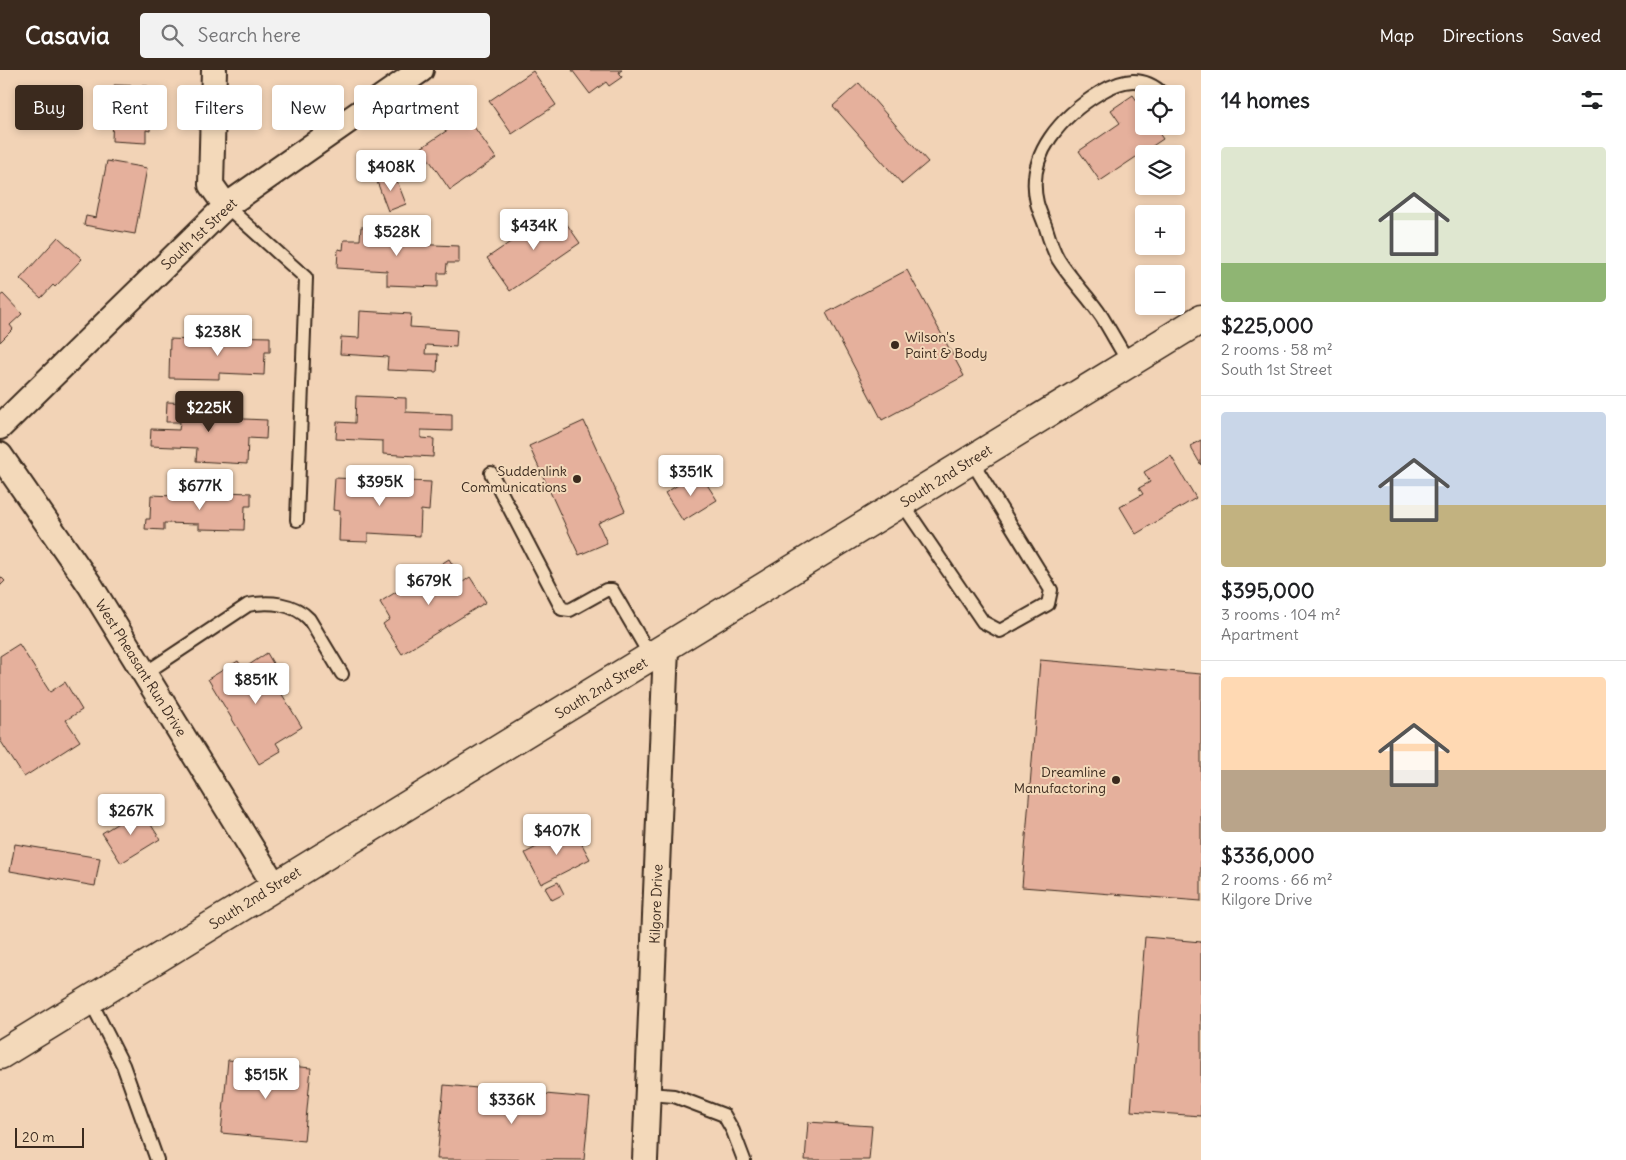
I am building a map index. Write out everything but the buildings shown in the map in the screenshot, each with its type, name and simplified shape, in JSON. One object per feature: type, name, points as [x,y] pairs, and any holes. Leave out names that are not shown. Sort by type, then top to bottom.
[{"type":"main road","name":"South 2nd Street","points":[[3,1048],[90,1000],[1201,319]]},
{"type":"street","points":[[214,70],[211,185],[226,206]]},
{"type":"street","name":"South 1st Street","points":[[0,427],[226,206],[421,70]]},
{"type":"street","name":"West Pheasant Run Drive","points":[[0,455],[90,586],[275,886]]},
{"type":"street","name":"Kilgore Drive","points":[[645,1160],[659,652]]},
{"type":"lane","points":[[1129,363],[1101,316],[1057,258],[1036,201],[1035,175],[1046,144],[1064,120],[1090,99],[1112,86],[1127,80],[1142,81],[1150,85]]},
{"type":"lane","points":[[226,206],[306,278],[297,520]]},
{"type":"lane","points":[[902,503],[983,622],[1000,631],[1048,604],[1051,590],[971,460]]},
{"type":"lane","points":[[491,473],[562,609],[570,610],[606,590],[612,590],[659,652]]},
{"type":"lane","points":[[144,674],[248,605],[260,603],[275,604],[303,612],[342,674]]},
{"type":"lane","points":[[90,1000],[122,1065],[158,1160]]},
{"type":"lane","points":[[648,1094],[674,1096],[724,1115],[733,1131],[744,1160]]},
{"type":"place","name":"Wilson's Paint & Body","points":[[895,345]]},
{"type":"place","name":"Suddenlink Communications","points":[[577,479]]},
{"type":"place","name":"Dreamline Manufactoring","points":[[1116,780]]}]
